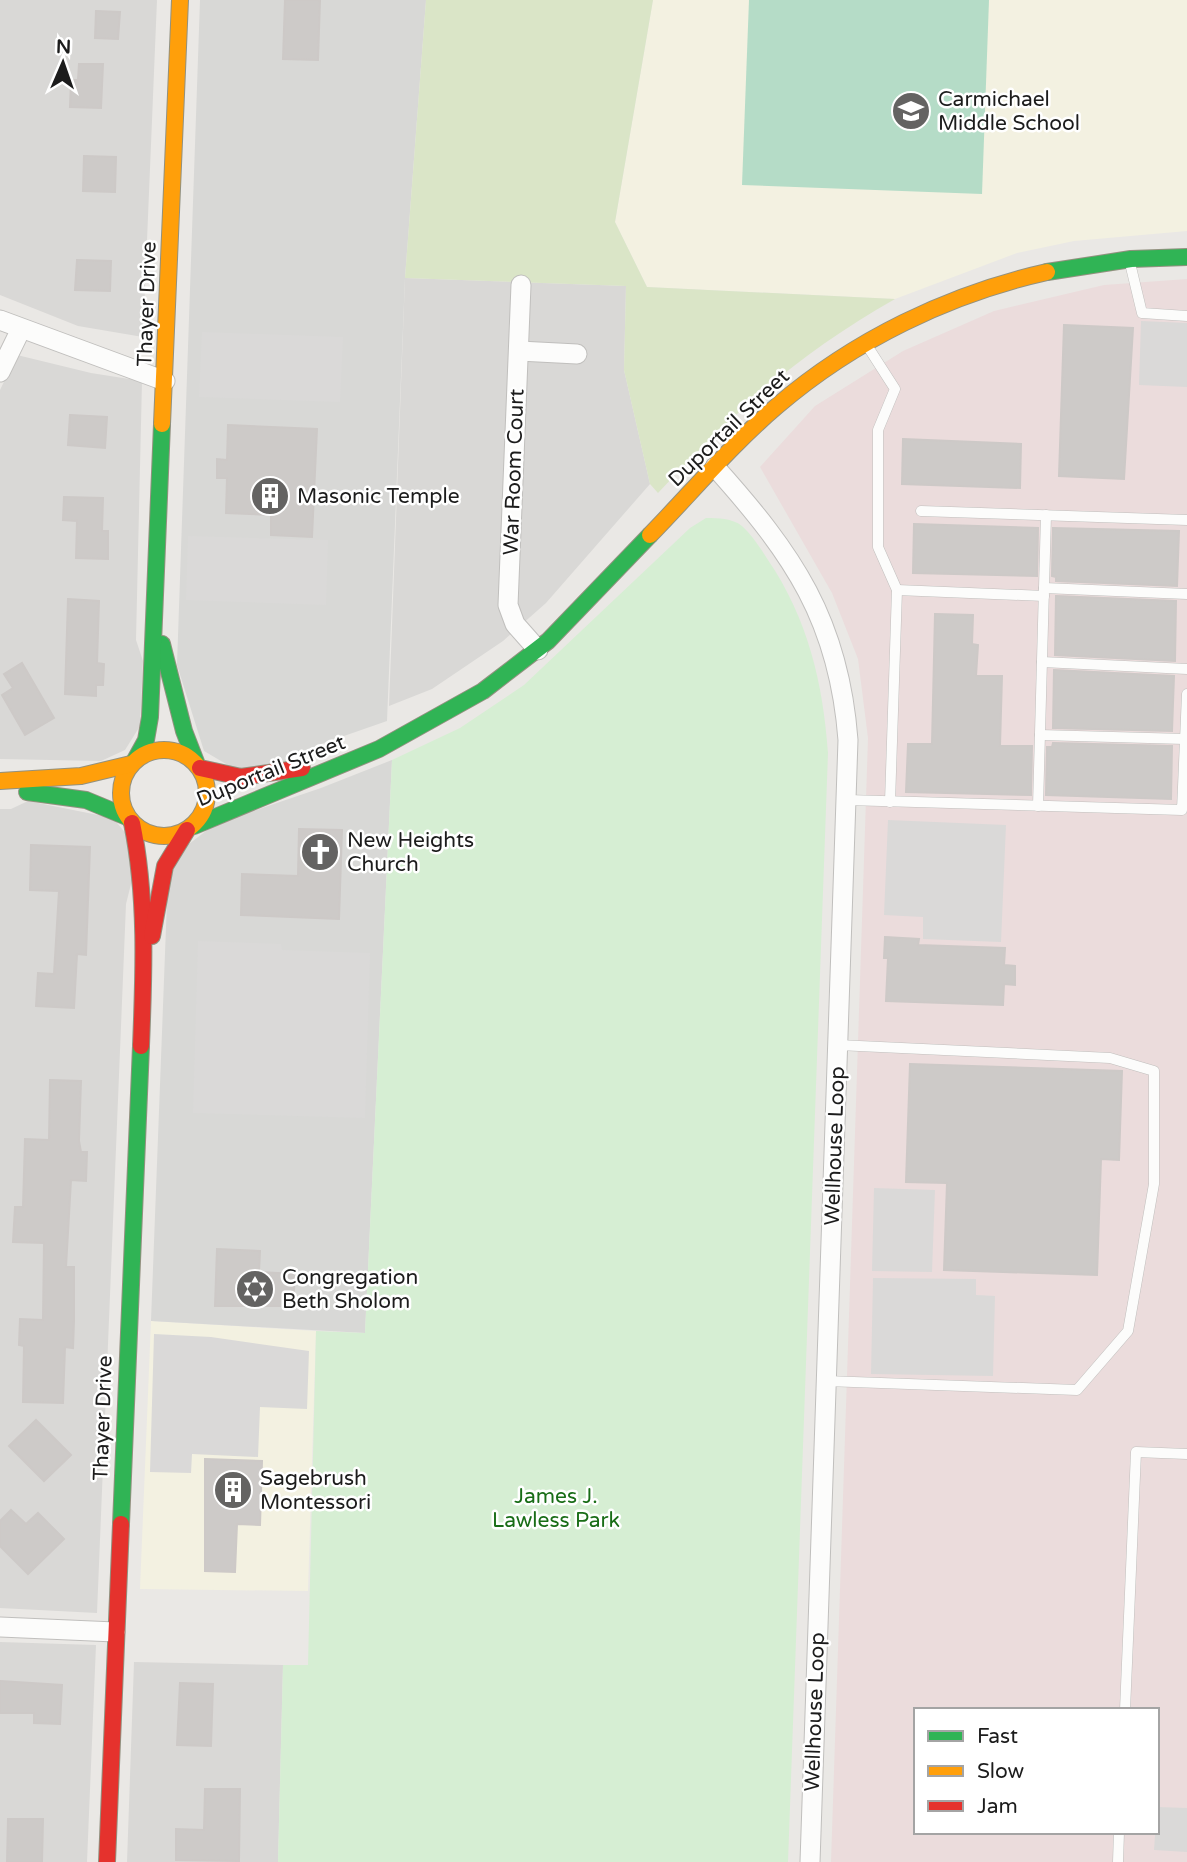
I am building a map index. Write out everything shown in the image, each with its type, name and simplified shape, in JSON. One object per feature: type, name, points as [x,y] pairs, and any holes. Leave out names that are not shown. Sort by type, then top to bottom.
[{"type":"street","name":"Thayer Drive","points":[[133,762],[146,740],[150,717],[150,661],[156,609],[180,0]]},
{"type":"street","name":"Duportail Street","points":[[191,828],[328,772],[457,708],[538,650],[777,406],[865,343],[942,304],[1000,283],[1069,266],[1129,259],[1187,257]]},
{"type":"street","name":"War Room Court","points":[[522,285],[508,605],[515,624],[538,650]]},
{"type":"street","points":[[0,320],[165,382]]},
{"type":"street","points":[[0,372],[21,329]]},
{"type":"street","points":[[519,351],[577,354]]},
{"type":"street","name":"Wellhouse Loop","points":[[715,467],[781,546],[804,582],[821,619],[839,670],[845,702],[847,800],[810,1862]]},
{"type":"street","name":"Thayer Drive","points":[[156,609],[178,712],[198,765]]},
{"type":"street","name":"Duportail Street","points":[[198,765],[229,776],[263,775],[323,764],[401,736]]},
{"type":"street","points":[[0,781],[80,776],[133,762],[162,749],[176,751],[198,765],[208,793],[205,807],[191,828],[174,836],[159,836],[145,832],[130,820],[86,800],[0,788]]},
{"type":"street","points":[[130,820],[120,798],[121,783],[133,762]]},
{"type":"street","name":"Thayer Drive","points":[[107,1862],[144,976],[139,858],[130,820]]},
{"type":"street","name":"Thayer Drive","points":[[144,976],[166,866],[191,828]]},
{"type":"street","points":[[0,1627],[115,1632]]},
{"type":"lane","points":[[1129,259],[1142,313],[1187,317]]},
{"type":"lane","points":[[865,343],[895,389],[878,430],[878,547],[897,590],[890,802]]},
{"type":"lane","points":[[921,510],[1187,520]]},
{"type":"lane","points":[[1038,806],[1046,515]]},
{"type":"lane","points":[[897,590],[1187,594]]},
{"type":"lane","points":[[1042,662],[1187,669]]},
{"type":"lane","points":[[847,800],[1182,810],[1187,694]]},
{"type":"lane","points":[[1040,735],[1185,739]]},
{"type":"lane","points":[[826,1381],[1077,1390],[1128,1331],[1154,1184],[1154,1071],[1110,1058],[838,1045]]},
{"type":"lane","points":[[1125,1708],[1136,1452],[1187,1454]]},
{"type":"lane","points":[[1118,1862],[1119,1834]]},
{"type":"shaded area","points":[[0,0],[157,0],[143,337],[78,326],[0,295]]},
{"type":"shaded area","points":[[200,0],[426,0],[405,278],[387,721],[321,744],[278,764],[238,771],[204,751],[177,665]]},
{"type":"shaded area","name":"Carmichael Middle School","points":[[653,0],[1187,0],[1187,231],[1074,241],[1017,253],[895,299],[647,287],[615,222]]},
{"type":"shaded area","points":[[405,278],[626,286],[624,370],[650,484],[546,603],[503,641],[432,689],[389,706]]},
{"type":"shaded area","points":[[1187,279],[1187,1862],[831,1862],[868,738],[858,659],[832,593],[760,467],[815,406],[903,351],[994,311],[1104,285]]},
{"type":"shaded area","points":[[1141,321],[1187,323],[1187,387],[1139,385]]},
{"type":"shaded area","points":[[202,332],[343,337],[340,402],[199,397]]},
{"type":"shaded area","points":[[17,355],[91,373],[142,381],[136,640],[143,661],[140,726],[125,750],[101,761],[0,759],[0,390]]},
{"type":"shaded area","points":[[188,536],[328,540],[326,605],[186,600]]},
{"type":"shaded area","points":[[392,760],[365,1333],[151,1321],[167,901],[173,867],[189,844],[215,824],[321,788]]},
{"type":"shaded area","points":[[28,801],[113,818],[127,835],[132,880],[126,904],[97,1613],[0,1608],[0,809],[11,809]]},
{"type":"shaded area","points":[[888,820],[1006,825],[1001,942],[923,939],[923,917],[884,915]]},
{"type":"shaded area","points":[[198,941],[281,944],[282,950],[370,953],[365,1118],[193,1113]]},
{"type":"shaded area","points":[[874,1188],[935,1190],[932,1272],[872,1271]]},
{"type":"shaded area","points":[[873,1278],[976,1279],[976,1295],[995,1296],[993,1376],[871,1374]]},
{"type":"shaded area","points":[[151,1321],[316,1331],[308,1591],[140,1589]]},
{"type":"shaded area","points":[[154,1334],[211,1337],[309,1351],[307,1409],[260,1407],[258,1457],[192,1454],[191,1473],[150,1472]]},
{"type":"shaded area","points":[[0,1642],[96,1645],[87,1862],[0,1862]]},
{"type":"shaded area","points":[[134,1662],[283,1665],[278,1862],[127,1862]]},
{"type":"shaded area","points":[[1159,1807],[1187,1808],[1187,1852],[1154,1850],[1155,1834],[1159,1834]]},
{"type":"green space","points":[[426,0],[653,0],[615,222],[647,287],[895,299],[828,341],[769,386],[713,437],[658,493],[650,484],[624,370],[626,286],[405,278]]},
{"type":"green space","points":[[749,0],[989,0],[982,194],[742,185]]},
{"type":"green space","name":"James J. Lawless Park","points":[[706,518],[729,520],[742,526],[759,547],[794,605],[817,677],[828,753],[788,1862],[278,1862],[283,1665],[308,1665],[316,1331],[365,1333],[392,760],[460,728],[524,685],[690,528]]},
{"type":"building","points":[[285,0],[320,0],[318,60],[283,59]]},
{"type":"building","points":[[96,11],[120,12],[118,39],[95,38]]},
{"type":"building","points":[[79,64],[103,64],[101,108],[70,107],[71,80],[78,80]]},
{"type":"building","points":[[84,156],[116,157],[115,192],[83,191]]},
{"type":"building","points":[[77,260],[111,261],[110,291],[75,290]]},
{"type":"building","points":[[1064,325],[1133,328],[1124,479],[1059,476]]},
{"type":"building","points":[[70,415],[107,417],[105,448],[68,445]]},
{"type":"building","name":"Masonic Temple","points":[[228,425],[317,429],[312,537],[271,535],[271,515],[226,513],[227,478],[217,478],[217,459],[227,460]]},
{"type":"building","points":[[903,439],[1021,444],[1020,488],[902,484]]},
{"type":"building","points":[[64,497],[103,498],[102,531],[108,531],[108,559],[76,558],[77,521],[63,520]]},
{"type":"building","points":[[914,524],[1038,528],[1037,576],[913,573]]},
{"type":"building","points":[[1053,528],[1179,531],[1177,586],[1056,581],[1056,577],[1052,576]]},
{"type":"building","points":[[1056,596],[1176,601],[1175,661],[1055,655]]},
{"type":"building","points":[[68,599],[99,601],[97,663],[104,664],[103,685],[96,685],[96,696],[65,694]]},
{"type":"building","points":[[935,614],[973,615],[972,644],[978,645],[976,676],[1002,676],[1000,746],[1032,746],[1031,795],[906,792],[908,744],[932,744]]},
{"type":"building","points":[[22,663],[54,718],[25,735],[2,695],[13,688],[4,674]]},
{"type":"building","points":[[1054,670],[1174,676],[1172,731],[1053,728]]},
{"type":"building","points":[[1053,743],[1172,746],[1171,799],[1046,795],[1047,747],[1052,747]]},
{"type":"building","name":"New Heights Church","points":[[299,829],[342,830],[339,919],[241,915],[242,874],[298,876]]},
{"type":"building","points":[[31,845],[90,847],[86,955],[77,954],[74,1008],[36,1006],[38,973],[54,974],[59,891],[30,890]]},
{"type":"building","points":[[885,937],[919,939],[918,945],[1005,948],[1004,965],[1015,966],[1015,985],[1004,984],[1003,1005],[886,1001],[888,958],[884,958]]},
{"type":"building","points":[[910,1064],[1122,1071],[1119,1160],[1101,1159],[1097,1275],[944,1270],[947,1183],[906,1182]]},
{"type":"building","points":[[50,1080],[81,1081],[79,1141],[81,1152],[87,1152],[86,1181],[71,1180],[66,1267],[74,1267],[74,1321],[73,1348],[65,1347],[63,1403],[23,1402],[24,1346],[19,1345],[20,1319],[43,1320],[44,1243],[13,1242],[15,1207],[23,1207],[25,1139],[49,1140]]},
{"type":"building","name":"Congregation Beth Sholom","points":[[217,1249],[260,1251],[259,1272],[295,1274],[293,1306],[215,1306]]},
{"type":"building","points":[[36,1420],[71,1455],[44,1481],[9,1446]]},
{"type":"building","name":"Sagebrush Montessori","points":[[205,1459],[262,1461],[260,1525],[237,1524],[235,1572],[205,1571]]},
{"type":"building","points":[[11,1510],[26,1524],[38,1513],[64,1539],[28,1574],[0,1546],[0,1521]]},
{"type":"building","points":[[0,1681],[62,1685],[60,1724],[34,1723],[34,1713],[0,1713]]},
{"type":"building","points":[[180,1683],[213,1684],[211,1746],[177,1745]]},
{"type":"building","points":[[205,1789],[240,1789],[239,1861],[176,1860],[176,1829],[204,1830]]},
{"type":"building","points":[[8,1819],[43,1819],[42,1862],[7,1862]]},
{"type":"traffic: fast","points":[[1047,272],[1131,259],[1187,257]]},
{"type":"traffic: fast","points":[[135,760],[146,740],[150,717],[162,424]]},
{"type":"traffic: fast","points":[[194,826],[379,749],[483,691],[548,641],[650,535]]},
{"type":"traffic: fast","points":[[162,644],[184,731],[196,762]]},
{"type":"traffic: fast","points":[[27,792],[86,800],[127,817]]},
{"type":"traffic: fast","points":[[121,1524],[141,1046]]},
{"type":"traffic: slow","points":[[162,424],[180,0]]},
{"type":"traffic: slow","points":[[650,535],[760,421],[838,360],[904,322],[939,307],[1010,281],[1047,272]]},
{"type":"traffic: slow","points":[[156,750],[172,750],[195,762],[204,776],[207,793],[204,810],[195,824],[172,836],[156,836],[140,829],[128,817],[121,801],[121,785],[128,769],[140,757],[156,750]]},
{"type":"traffic: slow","points":[[0,781],[81,776],[131,764]]},
{"type":"traffic: jam","points":[[200,768],[241,777],[302,768]]},
{"type":"traffic: jam","points":[[132,823],[142,906],[141,1046]]},
{"type":"traffic: jam","points":[[152,936],[165,866],[187,830]]},
{"type":"traffic: jam","points":[[107,1862],[121,1524]]},
{"type":"place","name":"Carmichael Middle School","points":[[911,111]]},
{"type":"place","name":"Masonic Temple","points":[[270,496]]},
{"type":"place","name":"New Heights Church","points":[[320,852]]},
{"type":"place","name":"Congregation Beth Sholom","points":[[255,1289]]},
{"type":"place","name":"Sagebrush Montessori","points":[[233,1490]]}]
